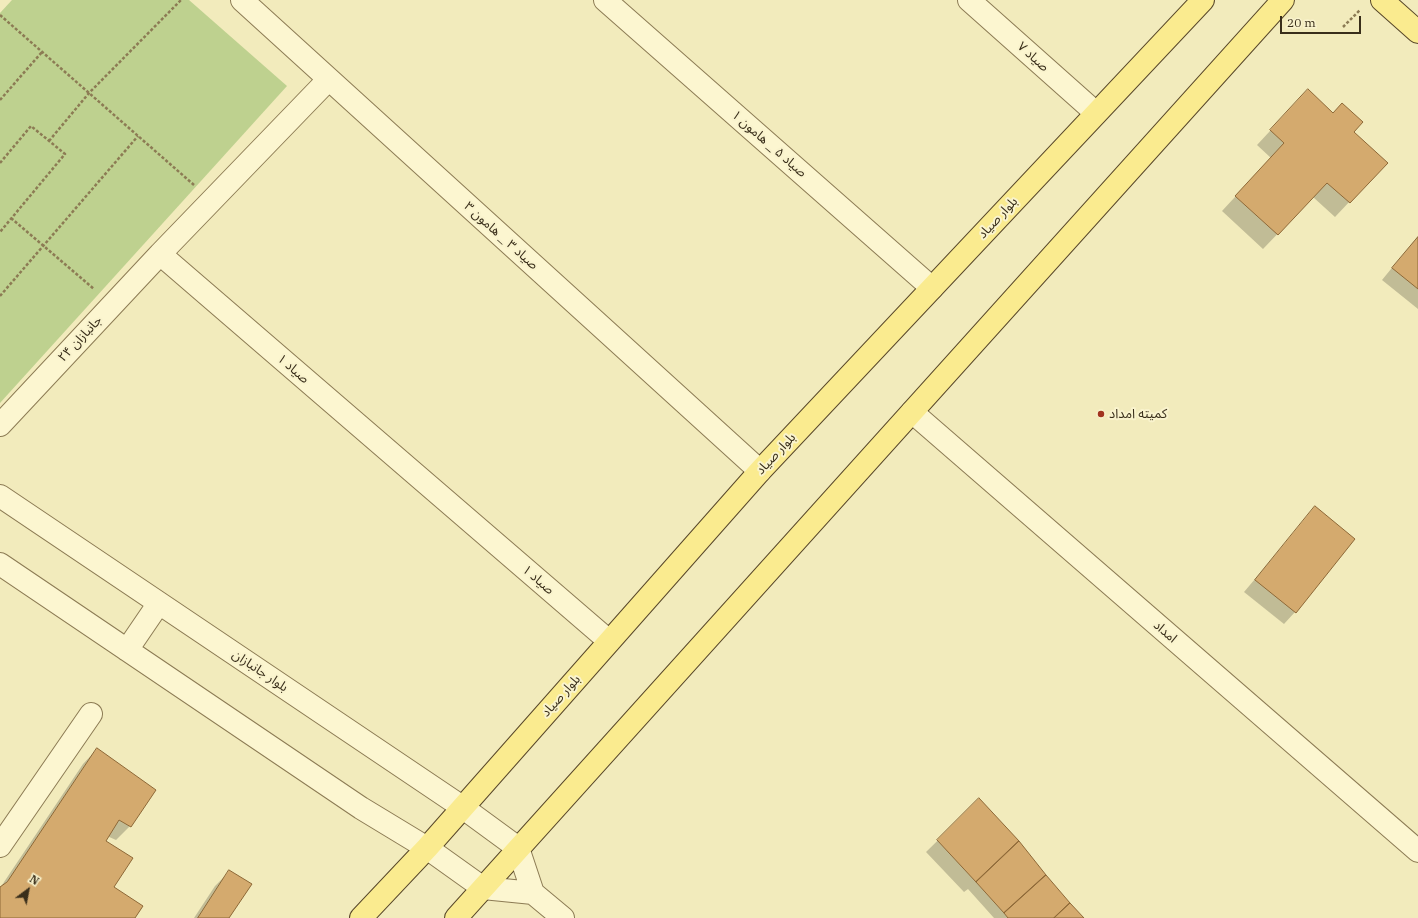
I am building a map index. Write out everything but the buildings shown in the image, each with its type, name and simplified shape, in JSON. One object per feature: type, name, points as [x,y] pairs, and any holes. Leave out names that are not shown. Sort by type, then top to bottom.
[{"type":"main road","name":"بلوار صیاد","points":[[361,918],[427,848],[760,471],[1203,0]]},
{"type":"main road","points":[[456,918],[1283,0]]},
{"type":"main road","points":[[1373,3],[1418,32]]},
{"type":"street","name":"صیاد ۳ _ هامون ۳","points":[[242,0],[328,80],[760,471]]},
{"type":"street","name":"صیاد ۵ _ هامون ۱","points":[[605,0],[932,288]]},
{"type":"street","name":"صیاد ۷","points":[[969,0],[1096,113]]},
{"type":"street","points":[[160,254],[328,80]]},
{"type":"street","name":"جانبازان ۲۴","points":[[0,425],[160,254]]},
{"type":"street","name":"صیاد ۱","points":[[160,254],[609,641]]},
{"type":"street","name":"امداد","points":[[912,412],[1418,851]]},
{"type":"street","name":"بلوار جانبازان","points":[[0,496],[462,807],[518,848]]},
{"type":"street","points":[[0,564],[361,808],[427,848],[483,888],[533,893]]},
{"type":"street","points":[[127,650],[159,603]]},
{"type":"street","points":[[0,846],[92,714]]},
{"type":"street","points":[[518,848],[533,893],[563,918]]},
{"type":"path","points":[[49,141],[89,93],[181,0]]},
{"type":"path","points":[[1343,27],[1373,3]]},
{"type":"path","points":[[0,15],[212,201]]},
{"type":"path","points":[[0,100],[42,52]]},
{"type":"path","points":[[0,163],[30,126],[65,154],[0,232]]},
{"type":"path","points":[[0,296],[138,136]]},
{"type":"path","points":[[11,218],[113,305]]},
{"type":"green space","points":[[12,0],[189,0],[287,86],[0,403],[0,13]]},
{"type":"place","name":"کمیته امداد","points":[[1101,414]]}]
